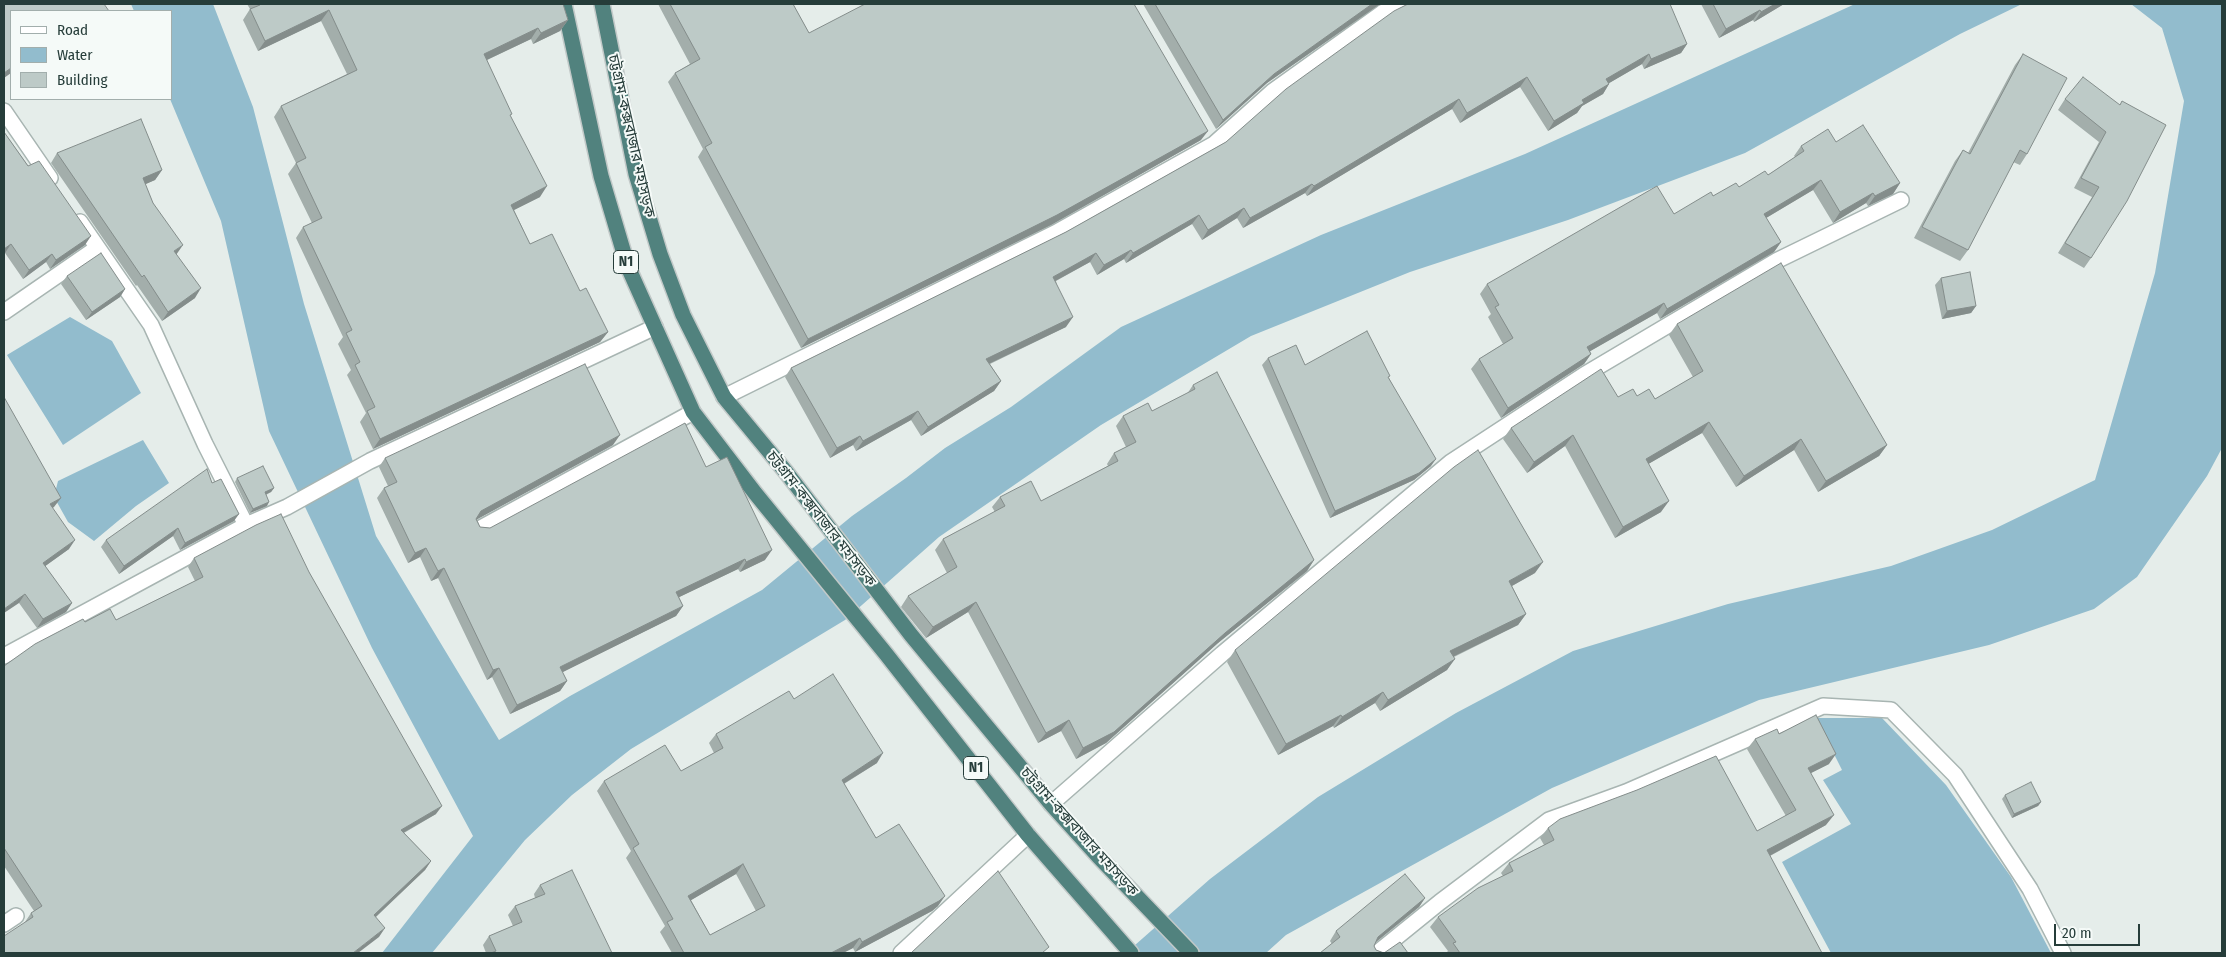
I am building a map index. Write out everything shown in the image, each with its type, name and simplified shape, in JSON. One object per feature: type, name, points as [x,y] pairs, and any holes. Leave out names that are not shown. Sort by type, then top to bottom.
[{"type":"highway","name":"N1","points":[[564,4],[601,176],[628,266],[693,412],[755,493],[886,654],[1028,834],[1069,879],[1131,953]]},
{"type":"highway","name":"চট্টগ্রাম-কক্সবাজার মহাসড়ক","points":[[602,4],[636,174],[660,254],[683,315],[724,397],[786,472],[911,635],[1052,804],[1098,856],[1190,953]]},
{"type":"street","points":[[724,397],[1055,233],[1214,144],[1272,91],[1382,14],[1400,4]]},
{"type":"street","points":[[4,111],[59,192]]},
{"type":"street","points":[[1204,127],[1214,144]]},
{"type":"street","points":[[1052,804],[1222,654],[1451,462],[1584,375],[1778,260],[1901,200]]},
{"type":"street","points":[[70,208],[151,325],[205,444],[246,525]]},
{"type":"street","points":[[4,312],[97,248]]},
{"type":"street","points":[[4,656],[246,525],[287,507],[370,461],[655,327]]},
{"type":"street","points":[[479,529],[693,412]]},
{"type":"street","points":[[1377,953],[1440,902],[1550,820],[1626,792],[1823,706],[1891,710],[1955,775],[2030,889],[2063,953]]},
{"type":"street","points":[[901,953],[1028,834]]},
{"type":"water","points":[[131,4],[213,4],[253,107],[304,304],[376,536],[499,740],[570,696],[762,590],[852,516],[945,448],[1011,407],[1121,327],[1321,235],[1525,154],[1855,4],[2022,4],[1960,34],[1745,153],[1568,220],[1410,272],[1251,336],[1101,425],[939,537],[845,620],[631,749],[572,795],[525,840],[432,953],[382,953],[473,836],[372,648],[269,431],[221,221],[170,100],[172,100],[172,10],[134,10]]},
{"type":"water","points":[[2131,4],[2222,4],[2222,448],[2207,476],[2137,577],[2094,609],[1989,645],[1759,700],[1552,788],[1286,935],[1266,953],[1126,953],[1210,879],[1318,797],[1456,713],[1573,651],[1728,604],[1891,566],[1992,530],[2095,480],[2155,273],[2184,101],[2162,28]]},
{"type":"water","points":[[70,317],[112,341],[141,393],[63,445],[7,355]]},
{"type":"water","points":[[143,440],[169,483],[136,506],[94,541],[68,522],[54,497],[58,481]]},
{"type":"water","points":[[1816,718],[1882,718],[1946,785],[2011,877],[2051,953],[1831,953],[1782,862],[1851,824],[1823,780],[1842,770]]},
{"type":"building","points":[[4,4],[104,4],[108,10],[10,10],[10,69],[4,73]]},
{"type":"building","points":[[260,4],[563,4],[568,20],[541,33],[538,28],[484,54],[512,114],[510,115],[547,186],[511,205],[530,244],[552,234],[580,291],[586,288],[608,332],[380,439],[367,411],[375,407],[355,365],[360,362],[346,333],[352,330],[303,227],[322,218],[296,163],[306,158],[281,106],[357,70],[329,10],[265,41],[250,9]]},
{"type":"building","points":[[670,4],[793,4],[809,33],[865,4],[1134,4],[1208,131],[1057,215],[808,339],[705,147],[712,143],[675,73],[700,59]]},
{"type":"building","points":[[1155,4],[1372,4],[1274,74],[1223,120]]},
{"type":"building","points":[[1408,4],[1670,4],[1687,44],[1651,59],[1649,54],[1606,79],[1609,84],[1582,100],[1584,103],[1554,121],[1527,77],[1467,113],[1459,99],[1314,186],[1312,184],[1250,218],[1244,208],[1208,230],[1199,215],[1133,253],[1131,250],[1104,265],[1096,253],[1053,277],[1073,317],[986,359],[1001,381],[928,427],[918,411],[863,441],[860,436],[837,448],[791,368],[1066,232],[1226,142],[1286,89],[1394,11]]},
{"type":"building","points":[[1713,4],[1775,4],[1726,29]]},
{"type":"building","points":[[2023,54],[2067,78],[2027,154],[2020,150],[1968,250],[1922,227],[1963,150],[1970,154]]},
{"type":"building","points":[[2083,77],[2120,105],[2122,101],[2166,125],[2127,201],[2091,258],[2065,243],[2099,187],[2081,178],[2106,132],[2065,99]]},
{"type":"building","points":[[141,119],[162,170],[143,178],[153,203],[183,245],[174,251],[201,288],[168,312],[144,275],[142,277],[57,153]]},
{"type":"building","points":[[1863,125],[1900,183],[1875,196],[1873,193],[1840,212],[1821,180],[1764,214],[1781,242],[1667,309],[1664,303],[1587,347],[1591,354],[1508,408],[1479,359],[1513,338],[1495,307],[1499,305],[1487,284],[1657,186],[1674,214],[1711,192],[1713,196],[1736,183],[1739,187],[1765,171],[1768,175],[1804,151],[1801,146],[1828,129],[1836,142]]},
{"type":"building","points":[[4,132],[28,166],[39,161],[91,236],[56,260],[52,254],[29,270],[11,244],[4,249]]},
{"type":"building","points":[[101,253],[125,289],[92,312],[67,276]]},
{"type":"building","points":[[1781,263],[1887,445],[1826,481],[1801,439],[1744,476],[1709,422],[1646,459],[1669,501],[1623,527],[1573,435],[1534,462],[1511,428],[1601,369],[1618,397],[1633,389],[1637,396],[1649,389],[1655,399],[1703,371],[1677,324]]},
{"type":"building","points":[[1970,272],[1976,306],[1947,311],[1941,278]]},
{"type":"building","points":[[1367,331],[1390,376],[1388,377],[1436,459],[1419,473],[1335,511],[1268,358],[1296,345],[1305,365]]},
{"type":"building","points":[[585,364],[620,435],[481,511],[476,519],[480,527],[490,528],[685,423],[706,467],[727,457],[772,550],[746,562],[745,559],[676,592],[683,606],[560,667],[567,681],[517,705],[499,668],[493,670],[444,568],[438,571],[426,548],[415,553],[384,488],[397,482],[385,458]]},
{"type":"building","points":[[1217,372],[1314,560],[1225,633],[1114,732],[1083,748],[1069,720],[1046,733],[976,602],[933,627],[908,596],[957,567],[943,539],[1005,506],[1000,497],[1031,481],[1041,501],[1118,461],[1114,453],[1136,442],[1123,416],[1148,403],[1152,411],[1195,389],[1193,385]]},
{"type":"building","points":[[4,397],[61,498],[50,504],[75,540],[43,563],[72,603],[43,619],[25,594],[4,609]]},
{"type":"building","points":[[1478,450],[1543,562],[1509,581],[1526,614],[1450,651],[1455,659],[1388,700],[1383,692],[1342,717],[1341,715],[1286,744],[1235,650],[1454,467]]},
{"type":"building","points":[[263,466],[274,488],[265,492],[269,502],[253,509],[237,478]]},
{"type":"building","points":[[207,469],[212,483],[221,479],[239,514],[185,543],[178,528],[124,566],[106,540]]},
{"type":"building","points":[[281,514],[309,572],[442,806],[401,830],[431,861],[374,915],[385,928],[353,953],[4,953],[4,936],[33,917],[31,913],[42,906],[4,848],[4,666],[35,644],[83,619],[85,622],[110,609],[116,620],[203,577],[194,558]]},
{"type":"building","points":[[833,674],[883,753],[842,780],[876,838],[899,824],[945,896],[862,942],[860,938],[831,953],[684,953],[667,922],[673,919],[633,848],[639,844],[604,781],[665,745],[681,771],[723,748],[716,734],[789,691],[794,699]],"holes":[[[743,864],[765,906],[710,935],[688,896]]]},
{"type":"building","points":[[1816,715],[1836,754],[1808,768],[1834,815],[1767,850],[1822,953],[1460,953],[1453,943],[1456,942],[1438,917],[1478,888],[1513,871],[1509,863],[1554,840],[1548,828],[1560,819],[1637,790],[1716,756],[1757,831],[1796,810],[1755,739],[1777,729],[1779,734]]},
{"type":"building","points":[[2031,782],[2041,802],[2014,814],[2005,795]]},
{"type":"building","points":[[572,870],[612,953],[491,953],[496,951],[489,936],[522,922],[515,906],[545,894],[540,885]]},
{"type":"building","points":[[998,871],[1049,947],[1042,953],[911,953]]},
{"type":"building","points":[[1405,874],[1425,898],[1378,937],[1374,946],[1376,950],[1384,953],[1320,953],[1340,937],[1336,931]]},
{"type":"building","points":[[1400,942],[1408,953],[1384,953]]}]
